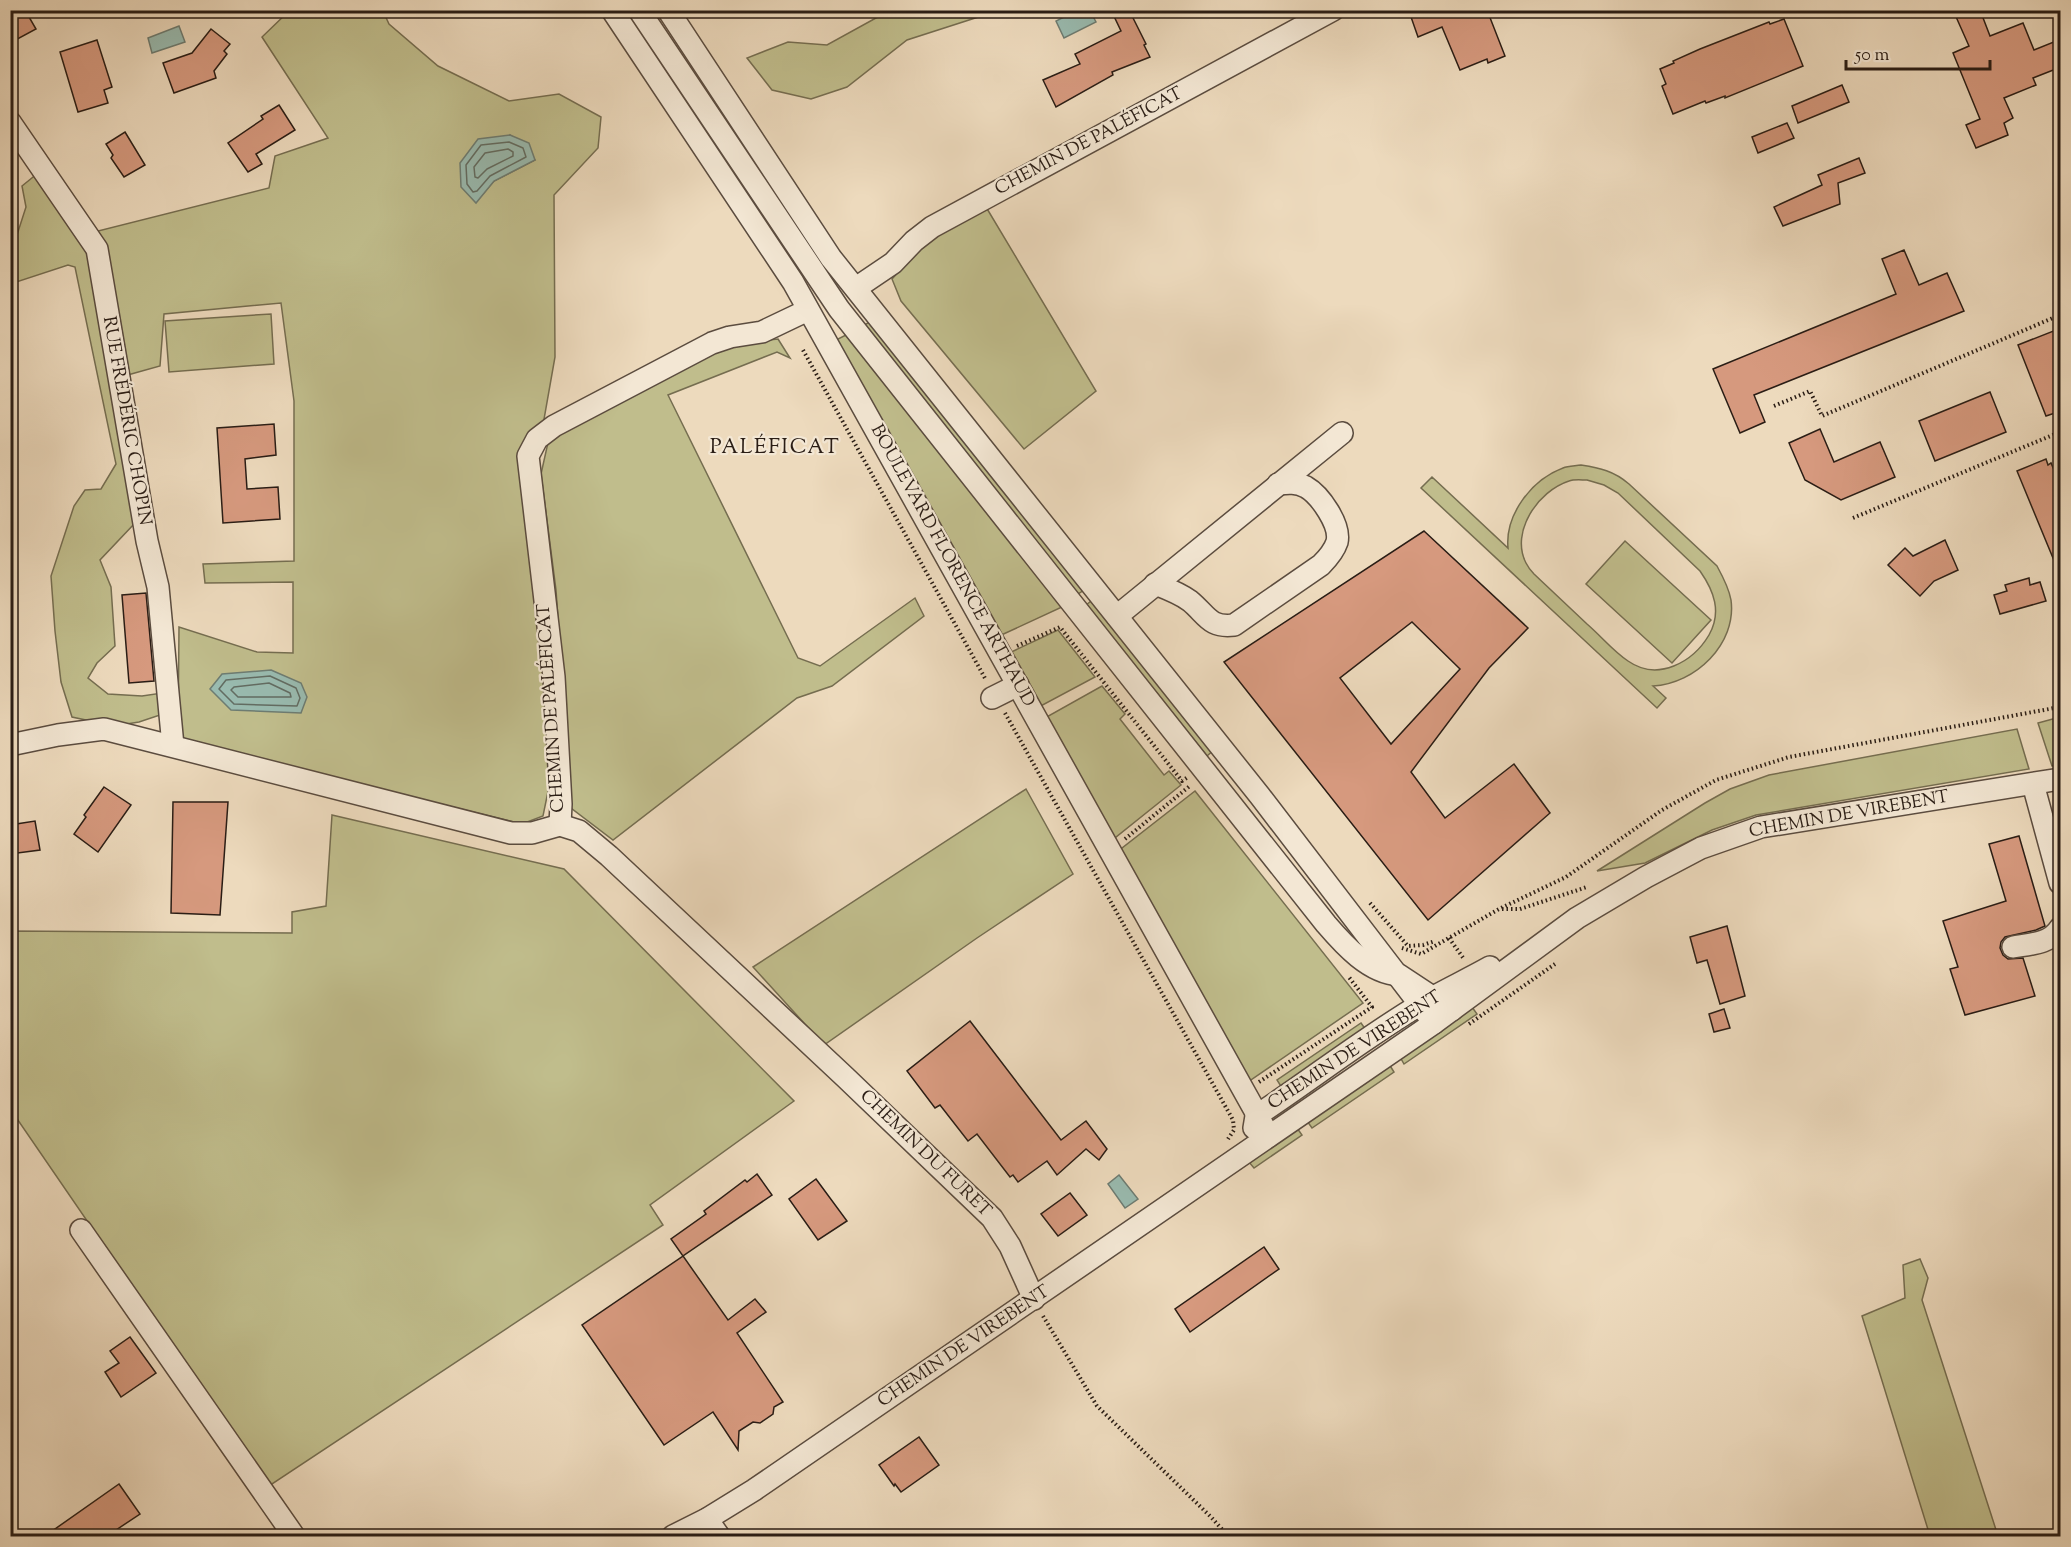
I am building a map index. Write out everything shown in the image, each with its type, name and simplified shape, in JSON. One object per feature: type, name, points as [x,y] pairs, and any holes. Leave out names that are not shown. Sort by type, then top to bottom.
[{"type":"street","name":"BOULEVARD FLORENCE ARTHAUD","points":[[612,10],[793,282],[1269,1136]]},
{"type":"street","points":[[639,10],[839,309],[1341,941],[1372,967],[1399,975]]},
{"type":"street","points":[[668,10],[831,258],[1260,796],[1399,975],[1428,1000],[1452,1010]]},
{"type":"street","name":"CHEMIN DE PALÉFICAT","points":[[855,287],[893,263],[914,241],[932,227],[1333,10]]},
{"type":"street","name":"RUE FRÉDÉRIC CHOPIN","points":[[10,122],[97,249],[147,541],[158,587],[173,746]]},
{"type":"street","points":[[809,312],[826,289],[855,287]]},
{"type":"street","points":[[809,312],[839,309],[855,287]]},
{"type":"street","name":"CHEMIN DE PALÉFICAT","points":[[10,745],[58,735],[104,729],[511,832],[532,833],[560,825],[561,804],[554,677],[528,456],[537,439],[554,426],[712,343],[730,337],[762,332],[809,312]]},
{"type":"street","points":[[1117,616],[1342,433]]},
{"type":"street","points":[[1155,584],[1175,591],[1191,602],[1209,621],[1221,627],[1234,626],[1321,565],[1332,554],[1337,540],[1336,526],[1313,492],[1294,483],[1278,484]]},
{"type":"street","points":[[994,697],[1018,685]]},
{"type":"street","name":"CHEMIN DE VIREBENT","points":[[1250,1149],[1256,1116],[1428,1000],[1475,976],[1539,937],[1701,848],[1761,827],[2061,779]]},
{"type":"street","points":[[2033,784],[2061,884]]},
{"type":"street","name":"CHEMIN DU FURET","points":[[560,825],[579,831],[609,856],[837,1069],[992,1218],[1010,1246],[1034,1299]]},
{"type":"street","name":"CHEMIN DE VIREBENT","points":[[673,1536],[713,1528],[754,1490],[1434,1023],[1577,918]]},
{"type":"street","points":[[2013,946],[2044,942],[2059,932],[2061,928]]},
{"type":"street","points":[[1428,1000],[1434,1023]]},
{"type":"street","points":[[81,1230],[294,1536]]},
{"type":"path","points":[[1774,406],[1810,391],[1822,416],[2061,315]]},
{"type":"path","points":[[803,350],[994,697],[1233,1120],[1234,1130],[1228,1140]]},
{"type":"path","points":[[1853,518],[2061,432]]},
{"type":"path","points":[[1000,654],[1060,627],[1182,781],[1204,769]]},
{"type":"path","points":[[1402,948],[1421,954],[1499,909],[1566,877],[1662,810],[1716,780],[1789,757],[2061,706]]},
{"type":"path","points":[[1109,850],[1116,847],[1204,769]]},
{"type":"path","points":[[1499,909],[1520,909],[1590,886]]},
{"type":"path","points":[[1370,903],[1408,946],[1435,941]]},
{"type":"path","points":[[1449,938],[1475,976]]},
{"type":"path","points":[[1485,1014],[1555,964]]},
{"type":"path","points":[[1251,1087],[1372,1007]]},
{"type":"path","points":[[1034,1299],[1097,1406],[1228,1536]]},
{"type":"shaded area","points":[[893,10],[997,11],[907,40],[847,87],[811,99],[772,90],[747,58],[788,42],[827,45]]},
{"type":"shaded area","points":[[289,11],[383,11],[389,24],[438,66],[509,101],[559,94],[601,117],[598,148],[554,195],[555,357],[543,425],[522,452],[549,674],[551,777],[543,816],[522,824],[178,740],[179,627],[257,652],[293,653],[293,582],[205,583],[203,564],[294,561],[294,401],[281,303],[164,314],[160,366],[124,376],[94,232],[269,188],[275,156],[328,138],[262,37]],"holes":[[[510,135],[535,160],[494,181],[476,202]]]},
{"type":"shaded area","points":[[38,173],[81,236],[89,261],[135,523],[100,560],[111,587],[115,646],[97,663],[88,678],[108,694],[142,696],[162,693],[163,714],[139,722],[114,726],[72,717],[61,682],[51,576],[74,506],[85,490],[101,489],[116,464],[75,267],[68,265],[13,283],[11,290],[11,241],[16,238],[26,207],[22,186]]},
{"type":"shaded area","points":[[986,207],[1096,391],[1024,449],[901,301],[892,279],[932,235]]},
{"type":"shaded area","points":[[271,314],[274,364],[169,372],[165,321]]},
{"type":"shaded area","points":[[874,320],[1087,588],[1078,594],[864,325]]},
{"type":"shaded area","points":[[846,335],[1062,607],[997,637],[834,341]]},
{"type":"shaded area","points":[[778,339],[790,358],[777,352],[668,395],[798,658],[820,666],[915,598],[924,616],[832,686],[797,698],[613,840],[571,808],[556,590],[541,474],[549,438],[732,344]]},
{"type":"shaded area","points":[[1581,465],[1606,471],[1629,484],[1717,566],[1729,591],[1731,616],[1720,646],[1698,670],[1669,684],[1653,686],[1666,698],[1657,708],[1421,488],[1432,477],[1508,548],[1511,523],[1522,500],[1540,481],[1551,474],[1565,467]],"holes":[[[1587,480],[1604,485],[1618,493],[1700,571],[1709,586],[1716,610],[1713,626],[1702,645],[1684,661],[1674,666],[1651,670],[1628,661],[1534,574],[1526,563],[1522,551],[1524,526],[1538,503],[1558,486],[1569,481]]]},
{"type":"shaded area","points":[[1625,541],[1711,620],[1672,663],[1586,584]]},
{"type":"shaded area","points":[[1095,598],[1215,749],[1207,756],[1086,605]]},
{"type":"shaded area","points":[[1058,630],[1095,677],[1037,708],[1007,654]]},
{"type":"shaded area","points":[[1102,686],[1125,714],[1120,719],[1164,775],[1169,771],[1181,785],[1111,841],[1043,719]]},
{"type":"shaded area","points":[[2060,717],[2060,765],[2052,766],[2038,723]]},
{"type":"shaded area","points":[[2017,729],[2029,769],[1756,815],[1712,830],[1645,863],[1597,871],[1730,789],[1769,775]]},
{"type":"shaded area","points":[[1026,789],[1073,874],[824,1045],[753,967]]},
{"type":"shaded area","points":[[1195,791],[1363,1003],[1245,1084],[1117,852]]},
{"type":"shaded area","points":[[332,815],[564,869],[794,1101],[650,1205],[663,1225],[269,1486],[11,1110],[10,931],[292,933],[292,912],[326,906]]},
{"type":"shaded area","points":[[1472,1007],[1477,1014],[1404,1064],[1400,1057]]},
{"type":"shaded area","points":[[1361,1023],[1366,1030],[1282,1088],[1277,1080]]},
{"type":"shaded area","points":[[1389,1064],[1394,1072],[1312,1128],[1307,1121]]},
{"type":"shaded area","points":[[1297,1128],[1302,1135],[1254,1168],[1248,1161]]},
{"type":"shaded area","points":[[1920,1259],[1928,1278],[1922,1300],[1998,1536],[1930,1536],[1862,1316],[1905,1298],[1903,1265]]},
{"type":"water","points":[[1076,11],[1090,11],[1096,22],[1064,38],[1056,21]]},
{"type":"water","points":[[179,26],[185,42],[152,53],[148,38]]},
{"type":"water","points":[[510,135],[529,143],[535,160],[494,181],[476,203],[461,187],[460,163],[478,139]]},
{"type":"water","points":[[271,670],[301,683],[307,697],[301,713],[231,710],[210,689],[222,674]]},
{"type":"water","points":[[1119,1175],[1138,1199],[1125,1208],[1108,1184]]},
{"type":"building","points":[[10,10],[25,10],[36,29],[10,43]]},
{"type":"building","points":[[1111,10],[1129,10],[1150,57],[1112,72],[1113,75],[1056,107],[1043,80],[1080,64],[1075,54],[1121,31]]},
{"type":"building","points":[[1428,10],[1487,10],[1505,56],[1488,63],[1487,59],[1460,70],[1442,27],[1418,37],[1411,17]]},
{"type":"building","points":[[1953,10],[1980,10],[1990,36],[2023,23],[2034,50],[2061,39],[2061,67],[2033,78],[2036,85],[2004,98],[2013,118],[2004,123],[2008,135],[1976,148],[1966,125],[1980,119],[1953,53],[1969,46]]},
{"type":"building","points":[[1784,19],[1803,66],[1725,98],[1725,96],[1706,103],[1705,101],[1673,114],[1662,86],[1666,84],[1660,69],[1700,49],[1769,22],[1770,24]]},
{"type":"building","points":[[211,29],[230,44],[224,51],[227,54],[214,71],[216,78],[174,93],[163,63],[192,53]]},
{"type":"building","points":[[97,40],[112,87],[104,90],[108,103],[78,112],[60,52]]},
{"type":"building","points":[[1842,85],[1849,102],[1798,123],[1792,106]]},
{"type":"building","points":[[279,105],[295,130],[256,154],[262,164],[248,172],[228,143],[263,119],[261,116]]},
{"type":"building","points":[[1787,123],[1794,138],[1758,153],[1752,137]]},
{"type":"building","points":[[125,132],[145,165],[124,177],[111,158],[113,155],[106,144]]},
{"type":"building","points":[[1859,158],[1865,173],[1838,183],[1840,204],[1783,226],[1774,207],[1822,185],[1818,175]]},
{"type":"building","points":[[1904,250],[1919,285],[1947,273],[1964,311],[1754,395],[1765,422],[1740,433],[1713,369],[1896,294],[1882,259]]},
{"type":"building","points":[[2061,328],[2061,411],[2046,416],[2018,345]]},
{"type":"building","points":[[1990,392],[2006,432],[1935,461],[1919,421]]},
{"type":"building","points":[[274,424],[276,455],[245,459],[247,489],[278,487],[280,519],[223,523],[217,428]]},
{"type":"building","points":[[1820,429],[1834,462],[1880,442],[1895,477],[1841,500],[1805,480],[1789,443]]},
{"type":"building","points":[[2046,459],[2048,465],[2051,463],[2059,482],[2056,484],[2061,496],[2060,575],[2017,471]]},
{"type":"building","points":[[1424,531],[1528,628],[1489,668],[1411,772],[1445,818],[1514,764],[1550,813],[1428,920],[1224,662]],"holes":[[[1412,622],[1460,669],[1391,744],[1340,678]]]},
{"type":"building","points":[[1945,540],[1958,570],[1934,581],[1920,596],[1888,565],[1905,548],[1913,556]]},
{"type":"building","points":[[2029,578],[2030,585],[2040,582],[2046,601],[2000,614],[1994,595],[2007,591],[2005,585]]},
{"type":"building","points":[[146,593],[154,681],[129,683],[122,595]]},
{"type":"building","points":[[104,787],[131,805],[98,852],[74,834]]},
{"type":"building","points":[[173,802],[228,802],[220,915],[171,913]]},
{"type":"building","points":[[35,821],[40,850],[10,854],[10,825]]},
{"type":"building","points":[[2019,836],[2045,926],[2005,937],[2000,948],[2008,959],[2023,958],[2035,996],[1965,1015],[1950,969],[1958,967],[1943,921],[2006,901],[1989,844]]},
{"type":"building","points":[[1727,926],[1745,996],[1720,1004],[1707,960],[1697,963],[1690,937]]},
{"type":"building","points":[[1724,1009],[1730,1028],[1714,1032],[1709,1014]]},
{"type":"building","points":[[970,1021],[1061,1140],[1086,1121],[1107,1149],[1099,1160],[1086,1149],[1057,1175],[1047,1161],[1018,1182],[1013,1175],[1010,1177],[977,1134],[968,1141],[940,1105],[935,1108],[907,1071]]},
{"type":"building","points":[[757,1174],[772,1195],[683,1256],[671,1239],[706,1214],[704,1211],[745,1180],[747,1182]]},
{"type":"building","points":[[816,1179],[847,1221],[818,1240],[789,1199]]},
{"type":"building","points":[[1070,1193],[1087,1215],[1058,1236],[1041,1214]]},
{"type":"building","points":[[1264,1247],[1279,1269],[1190,1332],[1175,1309]]},
{"type":"building","points":[[683,1256],[728,1320],[755,1299],[766,1312],[737,1333],[783,1402],[774,1407],[773,1414],[760,1423],[753,1422],[739,1431],[738,1450],[713,1412],[664,1445],[582,1325]]},
{"type":"building","points":[[130,1337],[156,1373],[121,1397],[105,1372],[119,1363],[110,1351]]},
{"type":"building","points":[[919,1437],[939,1465],[901,1492],[879,1465]]},
{"type":"building","points":[[119,1484],[140,1514],[107,1536],[45,1536]]},
{"type":"district","name":"PALÉFICAT","points":[[775,448]]}]
